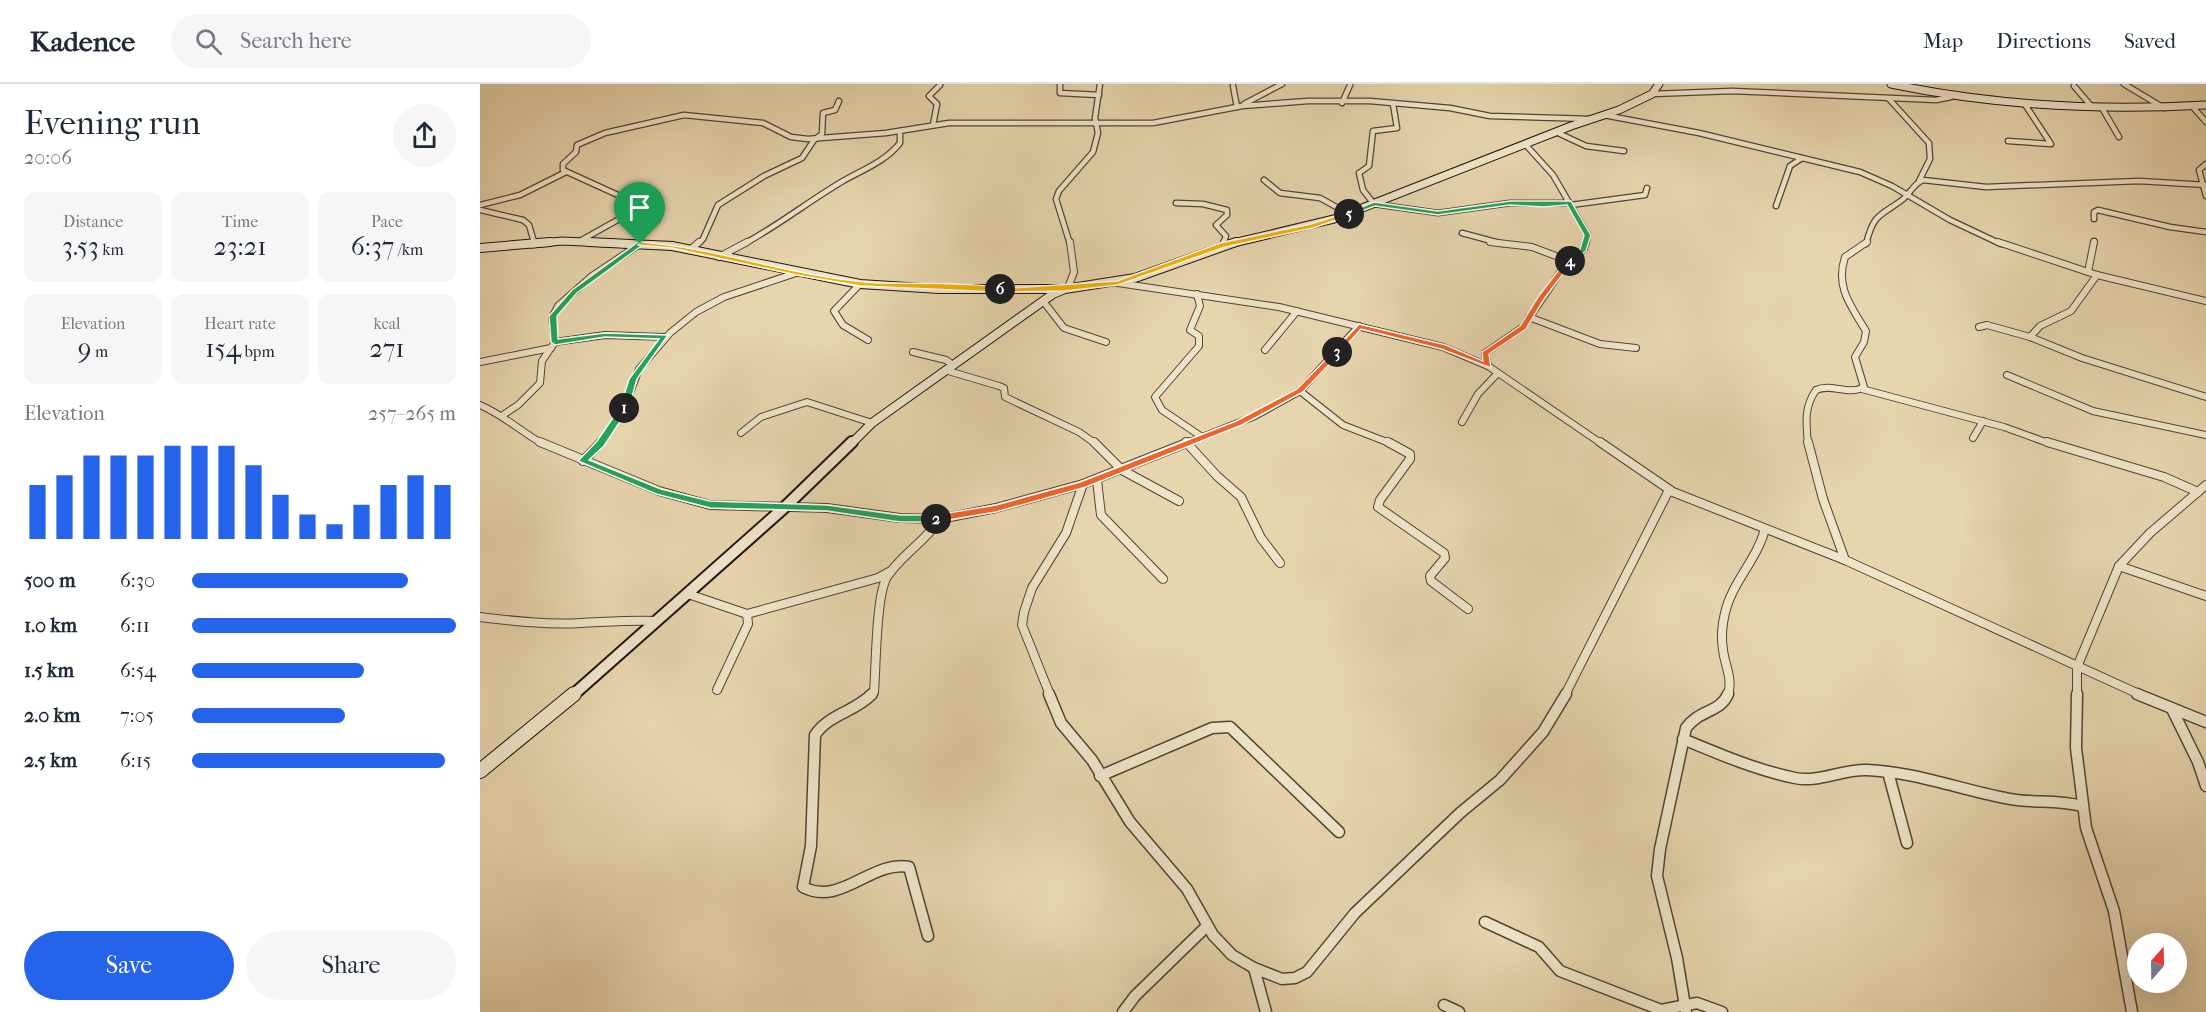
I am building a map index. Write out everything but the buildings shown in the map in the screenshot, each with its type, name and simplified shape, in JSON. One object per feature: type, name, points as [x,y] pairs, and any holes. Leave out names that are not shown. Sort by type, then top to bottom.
[{"type":"main road","points":[[480,248],[580,241],[640,244],[690,250],[860,284],[939,289],[1070,288],[1118,283],[1223,245],[1313,226],[1349,214],[1604,115],[1652,94],[1659,84]]},
{"type":"main road","points":[[1891,84],[1951,97],[2024,103],[2102,108],[2206,105]]},
{"type":"main road","points":[[480,771],[589,682],[786,506],[872,423],[1043,301],[1070,288]]},
{"type":"street","points":[[1060,84],[1060,93],[1099,95]]},
{"type":"street","points":[[1070,288],[1074,272],[1072,249],[1056,199],[1059,191],[1093,152],[1098,133],[1096,123],[1100,84]]},
{"type":"street","points":[[1240,106],[1282,84]]},
{"type":"street","points":[[2124,84],[2164,108]]},
{"type":"street","points":[[933,125],[937,104],[929,96],[940,85]]},
{"type":"street","points":[[1342,102],[1350,85]]},
{"type":"street","points":[[1233,86],[1240,106]]},
{"type":"street","points":[[2074,86],[2092,107]]},
{"type":"street","points":[[1652,94],[1732,91],[1889,99],[1936,100],[1951,97]]},
{"type":"street","points":[[1862,390],[1865,384],[1855,357],[1864,342],[1866,331],[1848,304],[1839,274],[1845,257],[1866,245],[1870,229],[1879,213],[1903,199],[1918,181],[1930,158],[1931,146],[1922,132],[1889,99]]},
{"type":"street","points":[[580,241],[646,204],[567,174],[562,167],[563,164],[574,155],[581,142],[605,133],[678,115],[763,123],[791,137],[817,138],[900,131],[956,123],[1164,123],[1240,106],[1316,101],[1370,101],[1450,108],[1490,116],[1590,119]]},
{"type":"street","points":[[690,250],[703,239],[718,205],[764,176],[802,158],[822,134],[825,124],[823,113],[835,110],[839,102]]},
{"type":"street","points":[[2008,141],[2052,144],[2024,103]]},
{"type":"street","points":[[1393,104],[1397,128],[1373,131],[1369,166],[1359,173],[1363,190],[1374,204],[1438,213],[1500,203],[1570,204],[1645,195],[1647,188]]},
{"type":"street","points":[[2192,106],[2206,122]]},
{"type":"street","points":[[2102,108],[2119,137]]},
{"type":"street","points":[[1604,115],[1699,133],[1864,173],[1990,239],[2097,275],[2206,301]]},
{"type":"street","points":[[719,257],[777,226],[843,181],[874,166],[876,161],[899,146],[902,138],[900,131]]},
{"type":"street","points":[[1556,132],[1586,147],[1624,151]]},
{"type":"street","points":[[1488,366],[1485,353],[1519,331],[1569,261],[1584,249],[1588,235],[1548,168],[1525,144]]},
{"type":"street","points":[[1776,206],[1790,166],[1802,158]]},
{"type":"street","points":[[2206,164],[2199,170],[2206,196]]},
{"type":"street","points":[[480,208],[487,203],[520,195],[567,174]]},
{"type":"street","points":[[1264,180],[1280,193],[1320,198],[1349,214]]},
{"type":"street","points":[[1918,181],[1986,187],[2139,181],[2204,185]]},
{"type":"street","points":[[1176,202],[1203,204],[1227,210],[1227,215],[1216,225],[1226,236],[1223,245]]},
{"type":"street","points":[[480,208],[526,222],[534,243]]},
{"type":"street","points":[[2094,219],[2094,212],[2098,210],[2153,224],[2206,232]]},
{"type":"street","points":[[1462,233],[1496,243],[1532,247],[1569,261]]},
{"type":"street","points":[[2088,272],[2094,241]]},
{"type":"street","points":[[503,415],[537,388],[540,383],[539,373],[542,360],[553,345],[553,316],[557,308],[595,275],[640,244]]},
{"type":"street","points":[[583,461],[601,444],[630,396],[633,379],[665,337],[702,310],[732,293],[796,273]]},
{"type":"street","points":[[2030,337],[2040,326],[2071,311],[2097,275]]},
{"type":"street","points":[[1118,283],[1297,311],[1443,347],[1488,366],[1669,490],[1845,560],[2077,667],[2206,722]]},
{"type":"street","points":[[860,284],[834,311],[836,319],[868,340]]},
{"type":"street","points":[[1197,294],[1200,306],[1190,330],[1199,336],[1199,346],[1155,396],[1162,410],[1202,436]]},
{"type":"street","points":[[1043,301],[1064,327],[1072,333],[1106,342]]},
{"type":"street","points":[[1265,350],[1297,311]]},
{"type":"street","points":[[1529,317],[1600,344],[1636,348]]},
{"type":"street","points":[[1979,327],[1988,325],[2030,337],[2082,358],[2206,397]]},
{"type":"street","points":[[480,405],[503,415],[537,441],[583,461],[689,500],[710,505],[827,508],[900,518],[940,519],[996,508],[1097,480],[1186,442],[1255,416],[1300,391],[1359,326]]},
{"type":"street","points":[[480,362],[605,335],[665,337]]},
{"type":"street","points":[[913,352],[946,360],[949,368],[965,378],[999,384],[1005,390],[1005,397],[1011,401],[1066,425],[1095,442],[1122,470],[1179,501]]},
{"type":"street","points":[[1462,422],[1478,394],[1498,373]]},
{"type":"street","points":[[2007,375],[2093,411],[2206,435]]},
{"type":"street","points":[[1845,560],[1820,497],[1808,436],[1807,402],[1810,395],[1823,388],[1862,390],[1983,421],[2088,456],[2203,488]]},
{"type":"street","points":[[1300,391],[1343,425],[1399,446],[1410,454],[1410,459],[1380,500],[1378,507],[1443,554],[1444,558],[1430,576],[1431,581],[1468,609]]},
{"type":"street","points":[[741,434],[761,417],[807,402],[872,423]]},
{"type":"street","points":[[1973,438],[1983,421]]},
{"type":"street","points":[[1186,442],[1217,476],[1241,497],[1260,538],[1280,563]]},
{"type":"street","points":[[1097,480],[1101,515],[1163,579]]},
{"type":"street","points":[[1083,484],[1066,531],[1031,591],[1022,615],[1022,625],[1061,723],[1092,759],[1100,776],[1130,822],[1187,889],[1207,926],[1232,955],[1254,968],[1282,979],[1295,978],[1307,972],[1355,913],[1525,755],[1563,700],[1603,616],[1669,490]]},
{"type":"street","points":[[2132,1012],[2123,950],[2114,911],[2086,828],[2082,806],[2076,748],[2077,667],[2119,566],[2150,533],[2203,488]]},
{"type":"street","points":[[688,594],[747,614],[878,578],[892,570],[929,537],[940,519]]},
{"type":"street","points":[[1685,1009],[1677,958],[1657,876],[1659,849],[1686,728],[1698,714],[1721,705],[1726,699],[1730,684],[1730,669],[1723,653],[1722,636],[1726,609],[1759,550],[1765,529]]},
{"type":"street","points":[[2119,566],[2206,596]]},
{"type":"street","points":[[892,570],[883,585],[874,692],[861,705],[826,721],[815,735],[811,846],[802,887],[807,891],[818,893],[833,890],[865,879],[896,863],[902,863],[909,867],[928,936]]},
{"type":"street","points":[[717,690],[748,624],[747,614]]},
{"type":"street","points":[[480,617],[531,623],[655,621]]},
{"type":"street","points":[[2172,709],[2198,762],[2206,786]]},
{"type":"street","points":[[1100,776],[1212,728],[1230,727],[1339,832]]},
{"type":"street","points":[[1683,739],[1738,762],[1796,778],[1815,779],[1848,770],[1888,772],[2008,799],[2060,800],[2082,806]]},
{"type":"street","points":[[1888,772],[1907,843]]},
{"type":"street","points":[[1485,922],[1539,947],[1560,972],[1661,1010],[1685,1009],[1697,1003],[1722,1012]]},
{"type":"street","points":[[1123,1012],[1135,996],[1207,926]]},
{"type":"street","points":[[1254,968],[1266,1012]]},
{"type":"street","points":[[1444,1005],[1459,1012]]},
{"type":"route","points":[[1569,202],[1588,235],[1584,249],[1565,265],[1523,327],[1485,353],[1484,357],[1488,366],[1443,347],[1359,326],[1300,391],[1255,416],[1169,449],[1108,476],[996,508],[940,519],[900,518],[827,508],[710,505],[659,491],[583,461],[601,444],[627,403],[633,379],[639,368],[665,337],[605,335],[555,342],[553,316],[557,308],[595,275],[640,244],[672,246],[755,265],[860,284],[939,289],[1065,289],[1118,283],[1223,245],[1313,226],[1374,204],[1395,209],[1438,213],[1464,210],[1481,205],[1522,203],[1543,205],[1569,202]]}]
